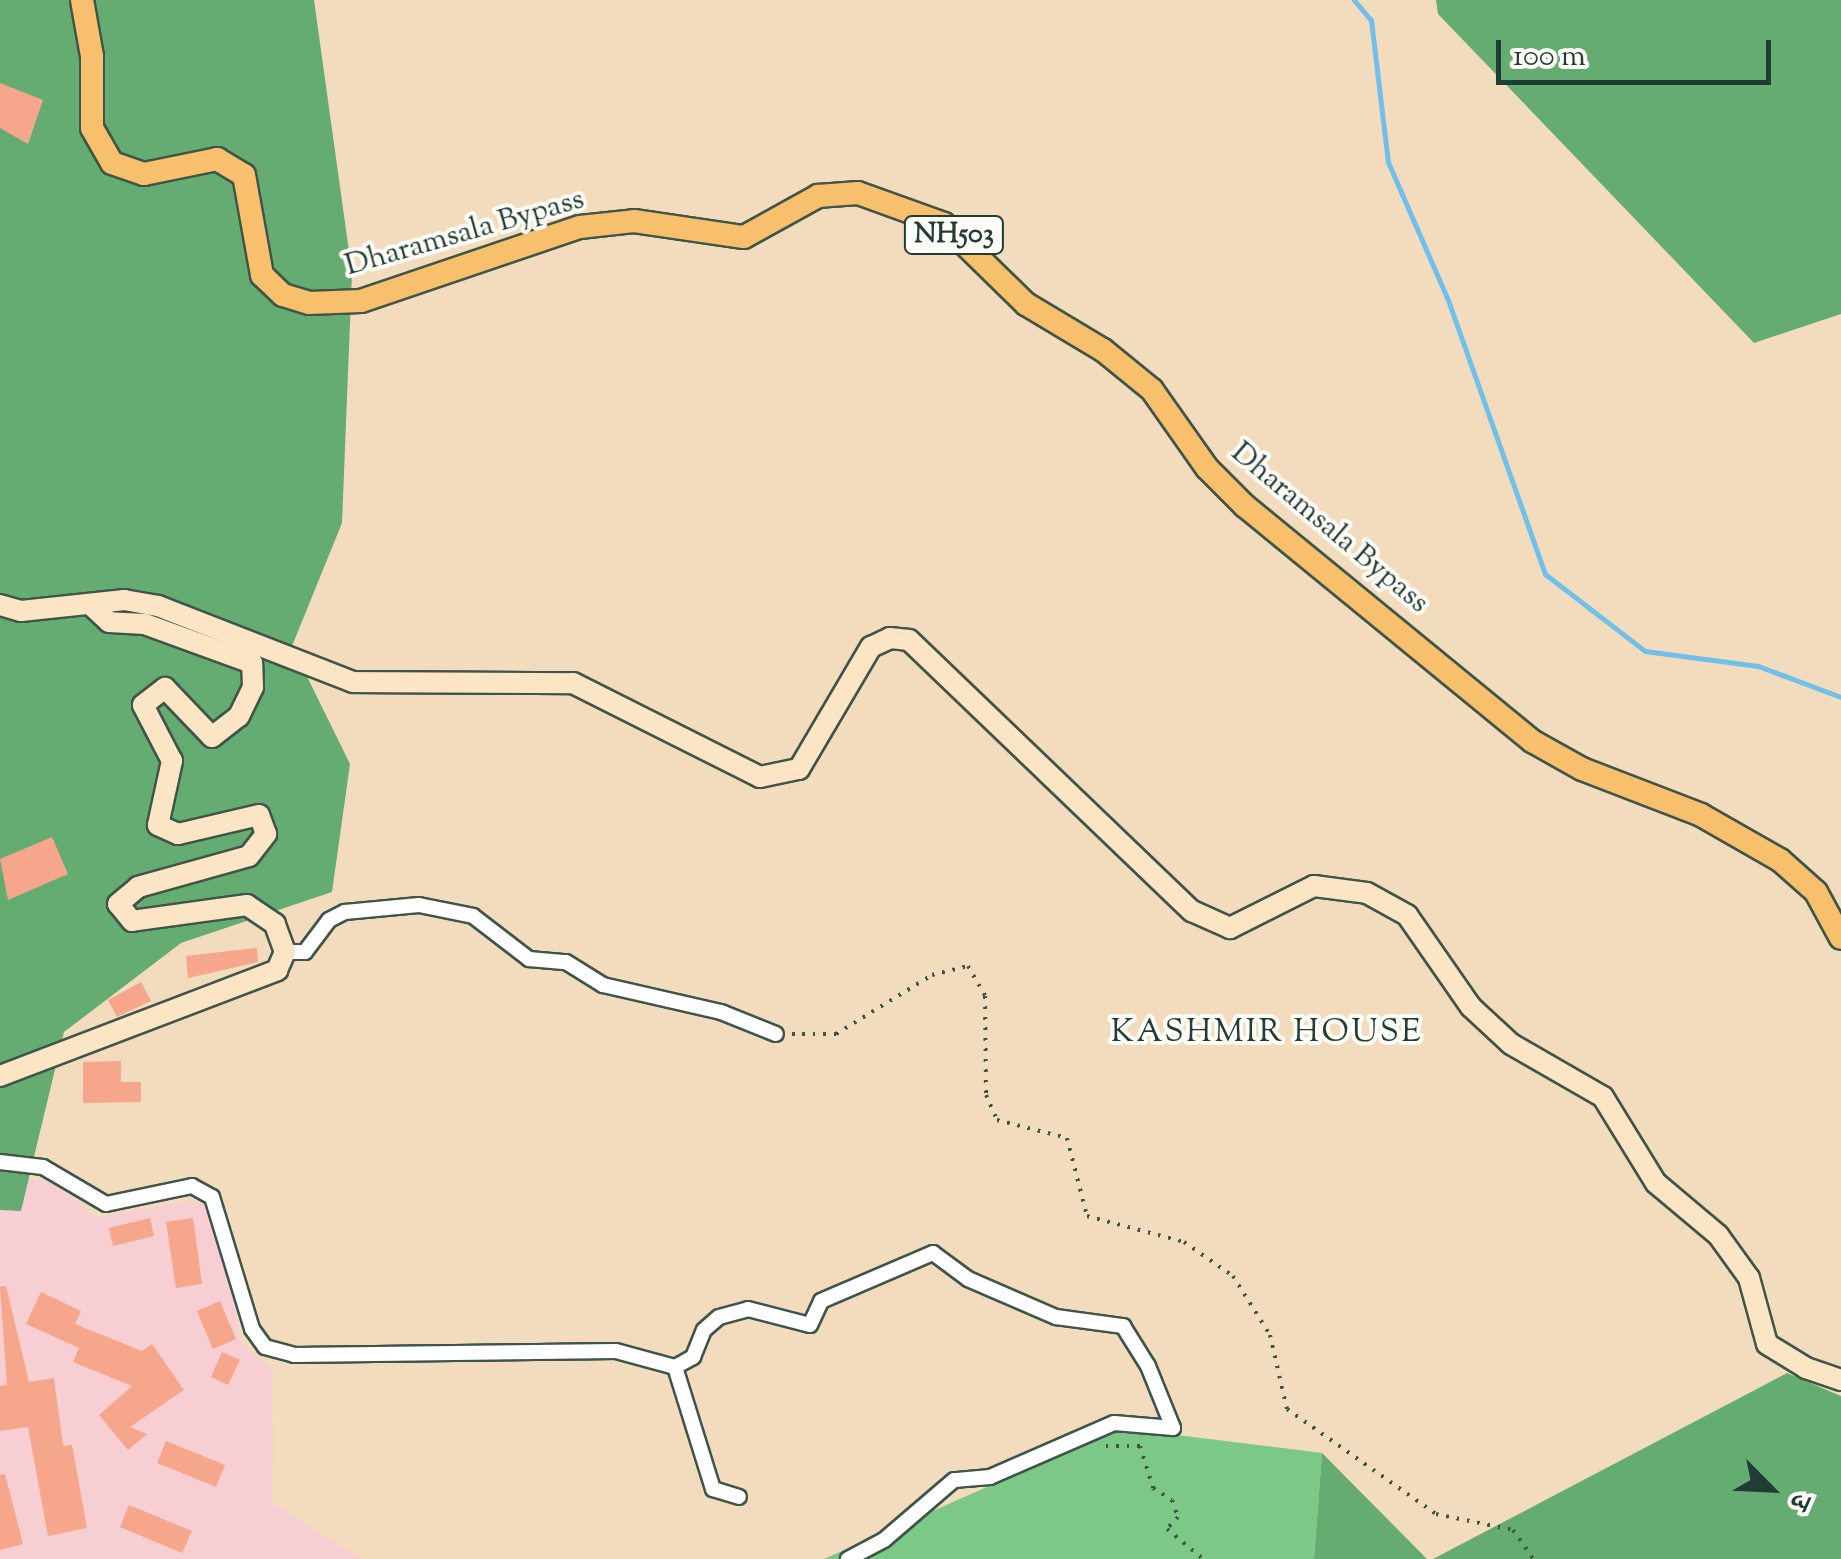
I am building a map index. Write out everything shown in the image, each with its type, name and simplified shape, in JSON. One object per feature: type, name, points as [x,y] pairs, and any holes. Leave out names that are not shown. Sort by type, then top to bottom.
[{"type":"main road","name":"Dharamsala Bypass","points":[[82,0],[92,56],[92,128],[112,162],[144,174],[217,159],[244,175],[262,275],[282,295],[309,303],[361,301],[580,227],[634,221],[744,236],[818,196],[858,193],[944,224],[1026,304],[1152,390],[1206,468],[1245,506],[1532,741],[1582,770],[1701,815],[1780,860],[1816,892],[1841,938]]},
{"type":"main road","points":[[0,606],[21,611],[124,600],[158,606],[353,682],[573,683],[760,777],[799,769],[871,647],[890,638],[910,640],[1192,911],[1230,928],[1314,886],[1367,893],[1407,915],[1471,1007],[1510,1044],[1603,1097],[1656,1183],[1718,1235],[1749,1278],[1767,1344],[1806,1368],[1841,1380]]},
{"type":"main road","points":[[0,1076],[278,970],[284,952],[275,924],[247,905],[132,921],[118,904],[138,888],[249,856],[266,834],[259,815],[178,834],[158,825],[172,761],[143,704],[165,688],[212,737],[239,716],[253,688],[252,663],[145,624],[109,622],[93,606]]},
{"type":"street","points":[[284,952],[305,952],[329,920],[345,912],[418,904],[473,916],[529,960],[566,962],[602,985],[721,1012],[776,1034]]},
{"type":"street","points":[[0,1162],[44,1167],[106,1204],[192,1186],[212,1197],[252,1329],[265,1347],[294,1354],[616,1352],[675,1367],[693,1357],[704,1330],[719,1317],[748,1308],[810,1325],[821,1300],[933,1254],[968,1279],[1056,1317],[1123,1326],[1148,1366],[1173,1428],[1114,1423],[1072,1437],[990,1476],[954,1480],[884,1540],[848,1559]]},
{"type":"street","points":[[675,1367],[714,1489],[739,1496]]},
{"type":"path","points":[[776,1034],[836,1034],[932,975],[968,966],[985,996],[986,1095],[997,1120],[1067,1138],[1087,1216],[1184,1242],[1233,1276],[1270,1335],[1287,1408],[1436,1514],[1513,1530],[1534,1559]]},
{"type":"path","points":[[1072,1437],[1140,1446],[1153,1488],[1172,1500],[1178,1517],[1167,1529],[1202,1559]]},
{"type":"shaded area","points":[[0,1172],[56,1184],[95,1217],[191,1201],[227,1211],[239,1340],[273,1371],[272,1503],[362,1559],[0,1559]]},
{"type":"green space","points":[[0,0],[314,0],[352,273],[342,523],[292,646],[350,764],[332,892],[181,943],[64,1032],[21,1211],[0,1210]]},
{"type":"green space","points":[[1436,0],[1841,0],[1841,314],[1754,343],[1438,14]]},
{"type":"green space","points":[[1787,1373],[1841,1396],[1841,1559],[1433,1559]]},
{"type":"green space","points":[[1120,1428],[1322,1453],[1314,1559],[824,1559]]},
{"type":"green space","points":[[1322,1453],[1427,1559],[1314,1559]]},
{"type":"building","points":[[0,83],[43,100],[28,144],[0,128]]},
{"type":"building","points":[[52,837],[68,874],[8,900],[0,859]]},
{"type":"building","points":[[257,948],[258,962],[188,978],[186,956]]},
{"type":"building","points":[[141,982],[151,1001],[117,1017],[108,1000]]},
{"type":"building","points":[[121,1061],[121,1082],[141,1082],[141,1102],[83,1103],[83,1062]]},
{"type":"building","points":[[150,1218],[154,1236],[113,1246],[109,1228]]},
{"type":"building","points":[[193,1218],[202,1284],[176,1288],[166,1222]]},
{"type":"building","points":[[6,1286],[29,1382],[54,1378],[63,1446],[72,1445],[87,1528],[48,1536],[28,1427],[0,1431],[0,1386],[7,1385],[0,1287]]},
{"type":"building","points":[[41,1292],[81,1311],[75,1324],[142,1351],[152,1344],[184,1390],[130,1427],[147,1434],[128,1450],[99,1415],[132,1386],[73,1362],[79,1348],[26,1324]]},
{"type":"building","points":[[220,1301],[236,1339],[213,1349],[197,1311]]},
{"type":"building","points":[[222,1352],[240,1360],[228,1385],[211,1377]]},
{"type":"building","points":[[166,1441],[225,1465],[216,1487],[157,1463]]},
{"type":"building","points":[[5,1474],[23,1544],[0,1550],[0,1475]]},
{"type":"building","points":[[129,1505],[192,1531],[182,1553],[120,1527]]},
{"type":"waterway","points":[[1354,0],[1371,20],[1388,162],[1448,300],[1545,574],[1645,651],[1758,666],[1841,697]]},
{"type":"district","name":"KASHMIR HOUSE","points":[[1267,1033]]}]
